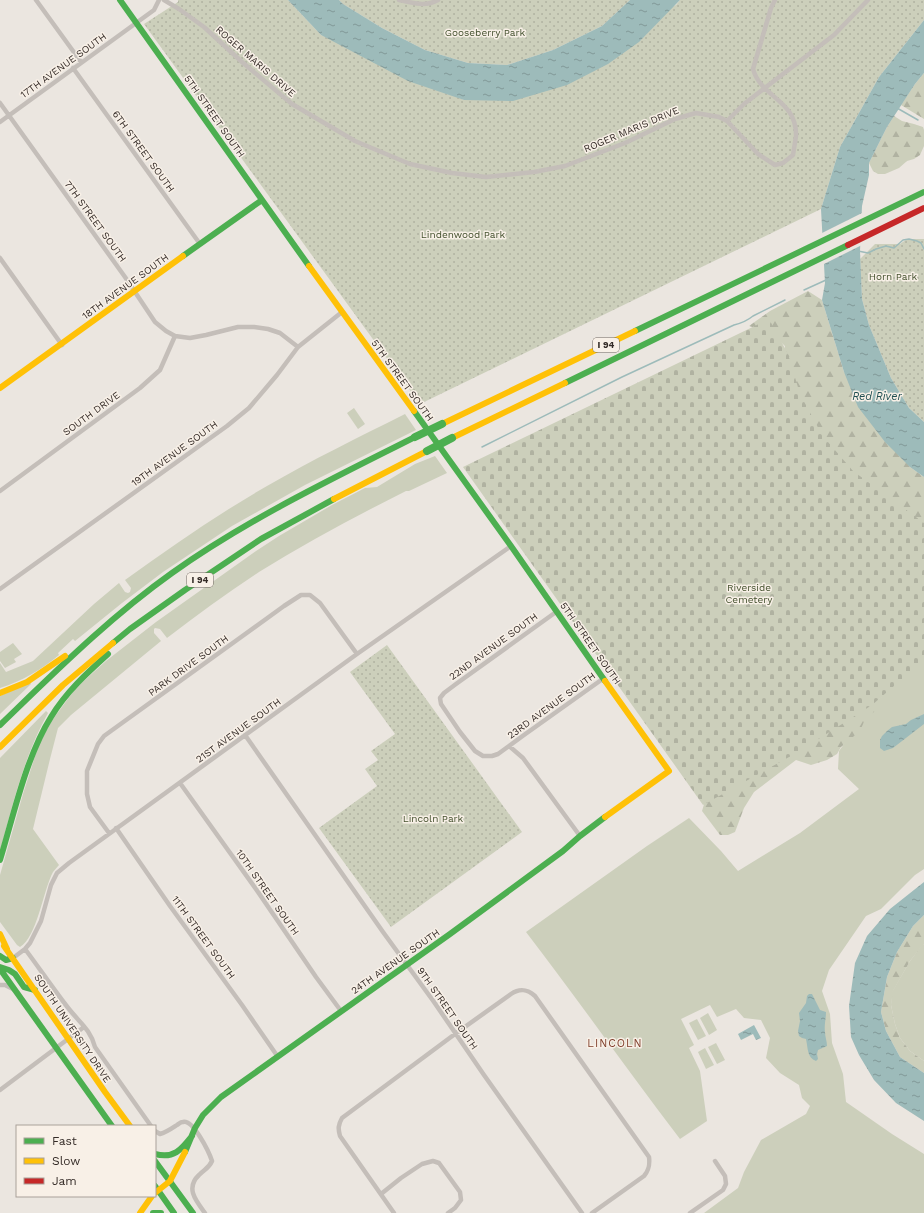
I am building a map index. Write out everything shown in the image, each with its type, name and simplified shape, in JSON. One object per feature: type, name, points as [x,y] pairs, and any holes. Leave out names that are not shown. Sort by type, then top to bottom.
[{"type":"main road","name":"5TH STREET SOUTH","points":[[120,0],[511,546],[669,771]]},
{"type":"main road","name":"I 94","points":[[0,725],[56,671],[120,613],[173,573],[248,524],[337,476],[442,424],[924,192]]},
{"type":"main road","name":"18TH AVENUE SOUTH","points":[[0,388],[62,345],[262,200]]},
{"type":"main road","name":"I 94","points":[[0,748],[64,685],[130,629],[261,539],[315,509],[452,438],[924,208]]},
{"type":"main road","points":[[0,860],[36,744],[51,716],[75,685],[151,614]]},
{"type":"main road","points":[[0,693],[27,682],[88,642]]},
{"type":"main road","name":"24TH AVENUE SOUTH","points":[[156,1190],[170,1181],[189,1144],[195,1128],[211,1106],[450,934],[669,771]]},
{"type":"main road","points":[[0,934],[7,950]]},
{"type":"main road","name":"SOUTH UNIVERSITY DRIVE","points":[[0,940],[129,1125]]},
{"type":"main road","points":[[0,956],[6,960],[13,958]]},
{"type":"main road","points":[[0,968],[14,972],[24,988],[35,990]]},
{"type":"main road","points":[[0,968],[13,989],[111,1125]]},
{"type":"main road","points":[[156,1154],[168,1156],[175,1154],[183,1148],[192,1136]]},
{"type":"main road","points":[[156,1162],[193,1213]]},
{"type":"main road","points":[[156,1192],[174,1213]]},
{"type":"main road","name":"24TH AVENUE SOUTH","points":[[140,1213],[151,1197]]},
{"type":"main road","points":[[153,1213],[160,1213]]},
{"type":"street","points":[[36,0],[81,62]]},
{"type":"street","name":"17TH AVENUE SOUTH","points":[[0,122],[154,10],[159,0]]},
{"type":"street","name":"ROGER MARIS DRIVE","points":[[164,0],[204,27],[278,94],[307,114],[355,141],[410,164],[433,170],[486,177],[534,172],[565,166],[625,143],[675,119],[696,113],[719,117],[727,121],[758,154],[767,161],[775,165],[784,163],[793,155],[796,136],[794,123],[787,108],[764,89]]},
{"type":"street","points":[[399,0],[414,4],[425,4],[438,0]]},
{"type":"street","points":[[764,89],[755,78],[752,70],[771,8],[775,0]]},
{"type":"street","points":[[727,121],[744,104],[834,35],[868,0]]},
{"type":"street","name":"6TH STREET SOUTH","points":[[73,68],[200,244]]},
{"type":"street","name":"7TH STREET SOUTH","points":[[0,103],[135,291],[155,322],[166,331],[176,336],[190,338],[238,327],[268,329],[280,333],[298,347]]},
{"type":"street","points":[[0,258],[62,345]]},
{"type":"street","name":"19TH AVENUE SOUTH","points":[[0,589],[227,426],[249,408],[298,347],[342,312]]},
{"type":"street","name":"SOUTH DRIVE","points":[[0,491],[140,388],[160,370],[176,336]]},
{"type":"street","name":"21ST AVENUE SOUTH","points":[[13,958],[30,944],[41,921],[51,885],[57,873],[69,863],[108,833],[180,783],[357,654],[511,546]]},
{"type":"street","name":"PARK DRIVE SOUTH","points":[[108,833],[90,807],[87,794],[87,771],[98,744],[104,736],[277,611],[301,595],[310,596],[320,603],[357,654]]},
{"type":"street","name":"22ND AVENUE SOUTH","points":[[509,746],[498,754],[483,756],[476,751],[460,732],[441,704],[440,698],[456,684],[556,612]]},
{"type":"street","name":"23RD AVENUE SOUTH","points":[[509,746],[604,678]]},
{"type":"street","name":"9TH STREET SOUTH","points":[[245,735],[582,1213]]},
{"type":"street","points":[[509,746],[523,758],[580,836]]},
{"type":"street","name":"10TH STREET SOUTH","points":[[180,783],[341,1011]]},
{"type":"street","name":"11TH STREET SOUTH","points":[[116,828],[278,1057]]},
{"type":"street","points":[[25,949],[69,1010],[93,1038],[95,1047],[150,1125]]},
{"type":"street","points":[[0,985],[5,985],[13,989]]},
{"type":"street","points":[[394,1213],[340,1136],[338,1130],[339,1123],[347,1113],[455,1034],[515,992],[526,989],[535,996],[649,1157],[650,1164],[648,1171],[644,1176],[592,1213]]},
{"type":"street","points":[[0,1090],[84,1027]]},
{"type":"street","points":[[156,1132],[160,1134],[166,1132],[183,1122],[188,1122],[195,1128],[210,1154],[212,1161],[209,1167],[196,1178],[193,1184],[194,1197],[205,1213]]},
{"type":"street","points":[[381,1194],[406,1174],[422,1164],[433,1161],[439,1163],[460,1192],[460,1200],[456,1208],[448,1213]]},
{"type":"street","points":[[690,1213],[723,1190],[726,1184],[725,1176],[715,1161]]},
{"type":"green space","name":"Lindenwood Park","points":[[178,0],[288,0],[321,35],[464,100],[676,5],[680,0],[924,0],[924,20],[879,77],[840,147],[821,209],[420,404],[144,24],[178,2]]},
{"type":"green space","name":"Gooseberry Park","points":[[339,0],[630,0],[602,26],[553,50],[507,65],[468,63],[425,50],[382,28]]},
{"type":"green space","points":[[924,73],[924,119],[901,105]]},
{"type":"green space","points":[[894,116],[902,121],[923,127],[924,146],[920,155],[914,159],[907,161],[899,168],[885,174],[878,174],[873,171],[869,163]]},
{"type":"green space","name":"Horn Park","points":[[907,239],[924,239],[924,422],[909,408],[891,378],[869,325],[862,299],[860,259],[875,244],[900,244]]},
{"type":"green space","points":[[808,291],[822,300],[844,372],[910,467],[924,477],[924,530],[875,525],[782,375],[785,346],[773,335],[749,326],[770,311]]},
{"type":"green space","name":"Riverside Cemetery","points":[[769,319],[788,354],[800,394],[822,435],[853,471],[924,523],[924,664],[909,673],[872,705],[798,752],[703,805],[463,467]]},
{"type":"green space","points":[[354,408],[365,424],[358,429],[347,413]]},
{"type":"green space","points":[[405,414],[416,430],[305,485],[232,526],[163,572],[75,641],[73,639],[58,653],[59,655],[45,666],[24,678],[0,688],[0,663],[6,672],[33,661],[94,604],[119,583],[125,592],[130,592],[131,588],[125,580],[195,531],[284,476]]},
{"type":"green space","points":[[435,456],[447,473],[409,491],[406,491],[369,510],[277,561],[224,596],[167,638],[160,629],[155,628],[154,633],[161,641],[71,715],[58,728],[33,829],[59,865],[49,880],[31,934],[26,942],[20,947],[17,945],[0,922],[0,875],[39,744],[53,719],[76,688],[106,661],[156,622],[279,536],[332,505],[365,488],[377,487],[415,464]]},
{"type":"green space","points":[[924,641],[924,665],[907,676],[887,694],[879,699],[874,712],[866,717],[860,731],[841,747],[837,754],[827,760],[811,765],[796,760],[754,792],[744,808],[735,832],[728,835],[720,835],[702,811],[705,801]]},
{"type":"green space","points":[[13,643],[22,654],[14,659],[16,662],[5,668],[0,661],[0,652]]},
{"type":"green space","name":"Lincoln Park","points":[[387,645],[522,832],[391,927],[319,828],[377,786],[365,769],[378,760],[371,751],[395,734],[350,672]]},
{"type":"green space","points":[[924,664],[924,869],[915,875],[881,909],[866,916],[829,970],[822,991],[830,1014],[832,1043],[843,1074],[846,1102],[924,1154],[924,1213],[704,1213],[738,1188],[744,1172],[761,1140],[806,1114],[810,1106],[802,1098],[799,1085],[780,1073],[766,1058],[770,1038],[761,1020],[744,1018],[736,1009],[717,1017],[710,1005],[681,1019],[694,1045],[689,1048],[700,1071],[707,1121],[680,1139],[526,932],[689,818],[738,871],[800,833],[859,789],[838,769],[839,751],[872,705],[909,673]]},
{"type":"green space","points":[[30,682],[31,684],[0,714],[0,696]]},
{"type":"green space","points":[[46,711],[48,713],[32,746],[20,780],[0,851],[0,758]]},
{"type":"green space","points":[[924,915],[924,944],[910,961],[893,991],[891,1005],[900,1038],[910,1051],[924,1061],[924,1073],[900,1057],[886,1031],[881,1012],[887,977],[897,952],[913,926]]},
{"type":"green space","points":[[924,944],[924,1061],[910,1051],[900,1038],[891,1005],[892,992],[910,961]]},
{"type":"green space","points":[[708,1013],[717,1030],[709,1035],[700,1018]]},
{"type":"green space","points":[[697,1019],[706,1036],[698,1040],[689,1023]]},
{"type":"green space","points":[[716,1043],[725,1060],[717,1064],[708,1047]]},
{"type":"green space","points":[[705,1048],[714,1065],[706,1069],[698,1052]]},
{"type":"water","points":[[288,0],[339,0],[382,28],[425,50],[468,63],[507,65],[553,50],[602,26],[630,0],[680,0],[639,42],[608,64],[567,85],[513,101],[464,100],[408,81],[321,35]]},
{"type":"water","name":"Red River","points":[[924,20],[924,73],[915,84],[887,127],[869,163],[869,175],[862,206],[860,251],[862,299],[869,325],[891,378],[909,408],[924,422],[924,477],[910,467],[885,442],[858,407],[844,372],[822,300],[825,283],[821,209],[840,147],[879,77]]},
{"type":"water","points":[[924,714],[924,724],[893,748],[884,751],[880,748],[880,740],[882,736],[892,727],[906,724]]},
{"type":"water","points":[[924,882],[924,915],[913,926],[897,952],[887,977],[881,1012],[886,1031],[900,1057],[924,1073],[924,1121],[896,1103],[874,1080],[859,1055],[851,1037],[849,1006],[855,963],[867,936],[890,909]]},
{"type":"water","points":[[812,994],[820,1010],[826,1012],[825,1029],[827,1046],[818,1050],[818,1059],[816,1061],[809,1055],[806,1039],[799,1036],[798,1031],[800,1021],[799,1013],[806,1003],[807,996]]},
{"type":"water","points":[[754,1025],[761,1038],[756,1040],[753,1034],[741,1040],[738,1034]]},
{"type":"pier","points":[[864,212],[862,245],[822,265],[820,234]]},
{"type":"waterway","points":[[897,108],[918,120]]},
{"type":"waterway","points":[[858,251],[868,253],[886,246],[894,248],[903,240],[909,239],[921,243],[924,249]]},
{"type":"waterway","points":[[804,290],[826,280]]},
{"type":"waterway","points":[[482,447],[622,377],[734,325],[744,322],[785,300]]},
{"type":"traffic: fast","points":[[120,0],[309,266]]},
{"type":"traffic: fast","points":[[635,331],[924,192]]},
{"type":"traffic: fast","points":[[183,256],[262,200]]},
{"type":"traffic: fast","points":[[565,383],[848,245]]},
{"type":"traffic: fast","points":[[414,411],[511,546],[605,681]]},
{"type":"traffic: fast","points":[[415,437],[442,424]]},
{"type":"traffic: fast","points":[[0,725],[105,626],[172,573],[201,553],[260,517],[415,437]]},
{"type":"traffic: fast","points":[[427,451],[452,438]]},
{"type":"traffic: fast","points":[[113,643],[185,590],[261,539],[334,499]]},
{"type":"traffic: fast","points":[[0,860],[21,786],[42,733],[51,717],[70,691],[108,654]]},
{"type":"traffic: fast","points":[[185,1152],[195,1128],[203,1115],[221,1097],[450,934],[563,851],[605,817]]},
{"type":"traffic: fast","points":[[0,956],[6,960],[13,958]]},
{"type":"traffic: fast","points":[[0,967],[15,974],[24,987],[35,990]]},
{"type":"traffic: fast","points":[[0,969],[111,1125]]},
{"type":"traffic: fast","points":[[156,1154],[167,1155],[176,1152],[192,1136]]},
{"type":"traffic: fast","points":[[156,1162],[193,1213]]},
{"type":"traffic: fast","points":[[156,1187],[174,1213]]},
{"type":"traffic: fast","points":[[153,1213],[161,1213]]},
{"type":"traffic: slow","points":[[0,388],[183,256]]},
{"type":"traffic: slow","points":[[309,266],[414,411]]},
{"type":"traffic: slow","points":[[442,424],[635,331]]},
{"type":"traffic: slow","points":[[452,438],[565,383]]},
{"type":"traffic: slow","points":[[334,499],[427,451]]},
{"type":"traffic: slow","points":[[0,747],[63,685],[113,643]]},
{"type":"traffic: slow","points":[[0,693],[27,682],[65,656]]},
{"type":"traffic: slow","points":[[605,681],[669,771],[605,817]]},
{"type":"traffic: slow","points":[[0,934],[7,949]]},
{"type":"traffic: slow","points":[[4,946],[129,1125]]},
{"type":"traffic: slow","points":[[156,1192],[170,1181],[185,1152]]},
{"type":"traffic: slow","points":[[140,1213],[151,1197]]},
{"type":"traffic: jam","points":[[848,245],[924,208]]},
{"type":"district","name":"LINCOLN","points":[[615,1043]]}]
